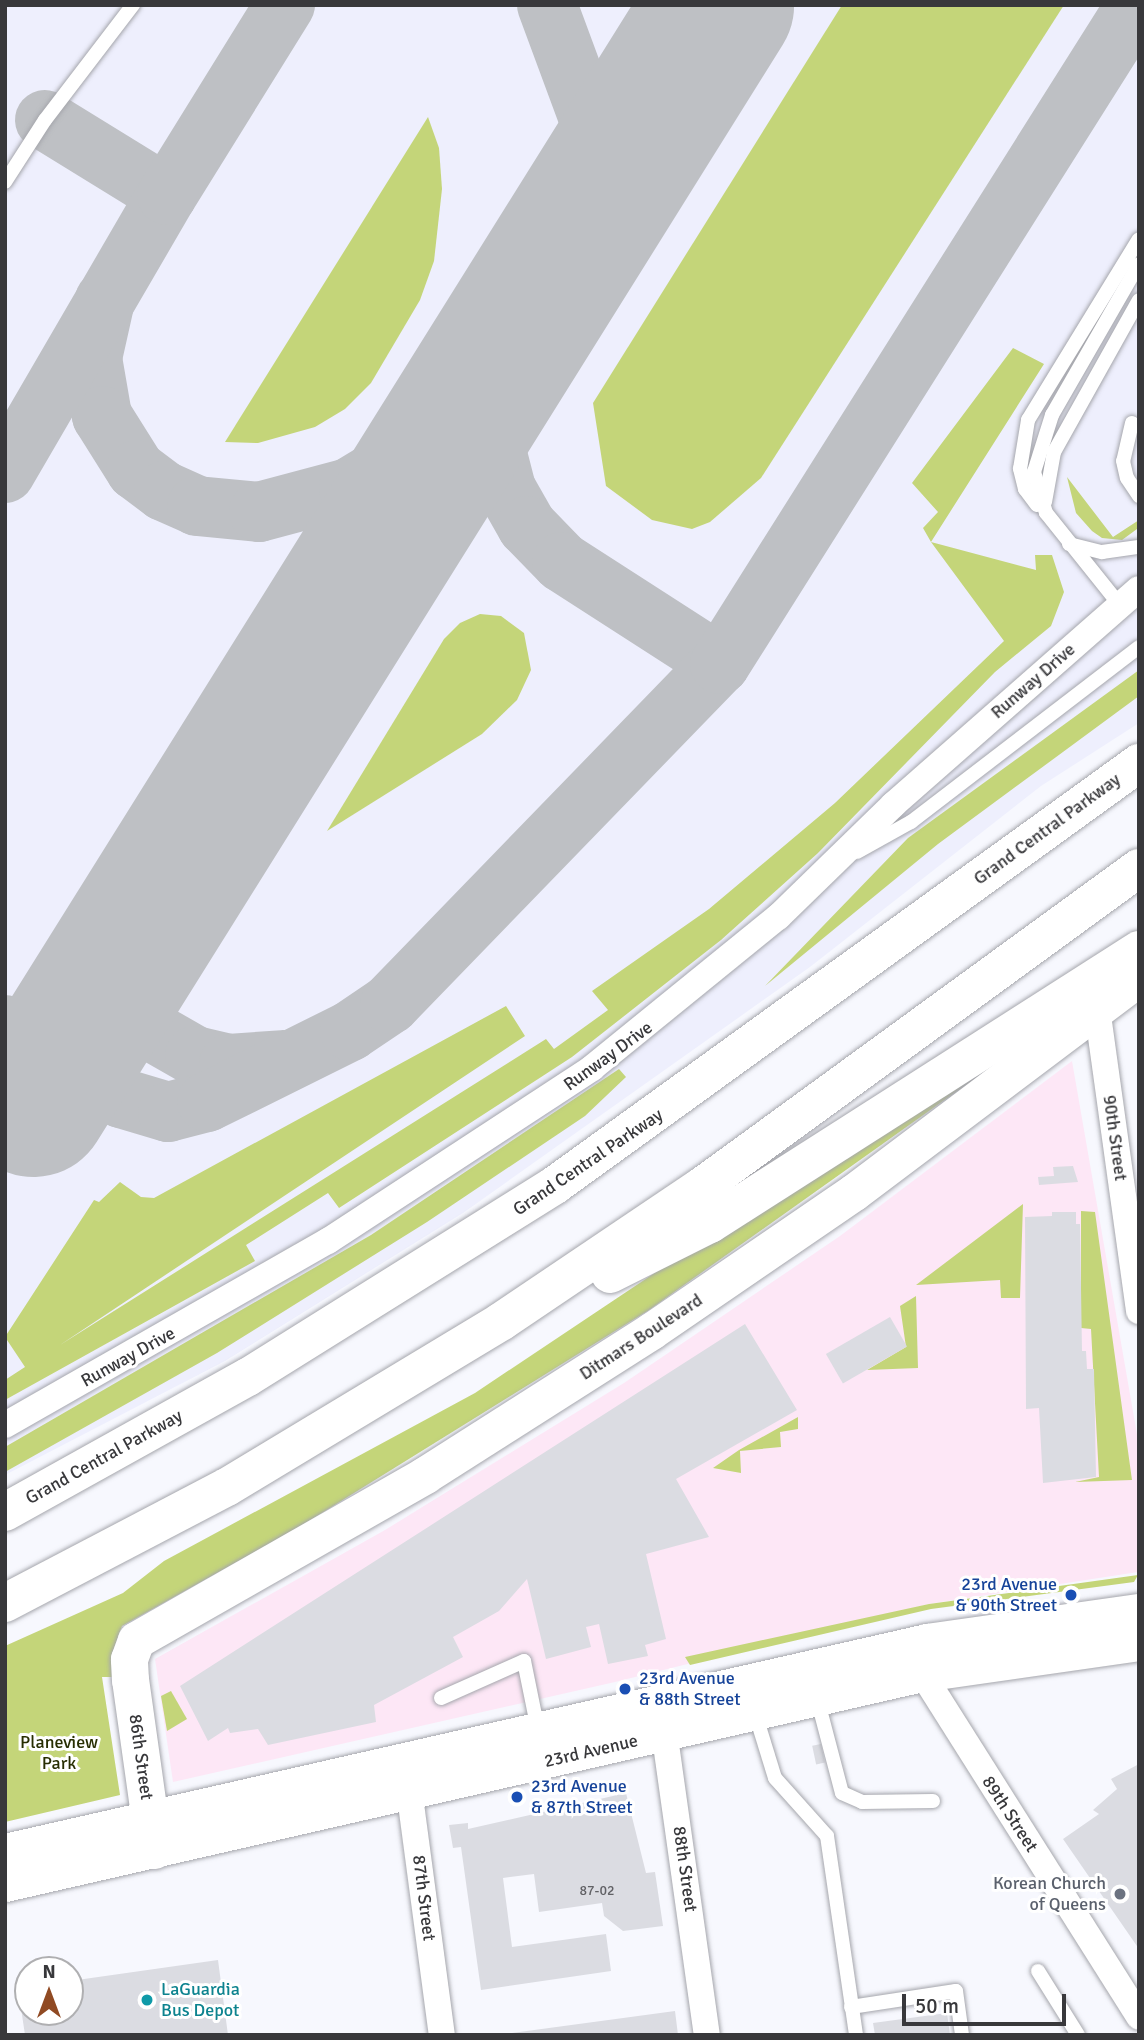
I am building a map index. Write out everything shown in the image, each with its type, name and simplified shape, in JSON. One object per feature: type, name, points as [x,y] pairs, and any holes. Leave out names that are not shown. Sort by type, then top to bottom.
[{"type":"highway","name":"Grand Central Parkway","points":[[5,1512],[22,1499],[341,1322],[555,1185],[1139,763]]},
{"type":"highway","points":[[5,1604],[227,1487],[435,1364],[701,1187],[1139,868]]},
{"type":"highway","points":[[435,1364],[710,1224],[1139,950]]},
{"type":"street","name":"Runway Drive","points":[[5,1426],[262,1281],[530,1111],[656,1021],[837,863],[893,805],[1129,596]]},
{"type":"street","name":"Ditmars Boulevard","points":[[129,1663],[132,1646],[143,1634],[425,1475],[741,1271],[1139,977]]},
{"type":"street","name":"90th Street","points":[[1097,1007],[1139,1311]]},
{"type":"street","name":"23rd Avenue","points":[[5,1883],[152,1835],[914,1660],[1139,1612]]},
{"type":"street","name":"23rd Avenue","points":[[751,1699],[817,1698],[914,1660],[1139,1642]]},
{"type":"street","name":"89th Street","points":[[914,1660],[1139,2015]]},
{"type":"street","name":"86th Street","points":[[129,1663],[152,1835]]},
{"type":"street","name":"23rd Avenue","points":[[407,1777],[538,1732],[662,1719]]},
{"type":"street","name":"88th Street","points":[[662,1719],[707,2035]]},
{"type":"street","name":"87th Street","points":[[407,1777],[442,2035]]},
{"type":"street","name":"23rd Avenue","points":[[5,1852],[152,1835]]},
{"type":"lane","points":[[5,183],[44,120],[133,5]]},
{"type":"lane","points":[[1129,596],[1068,543],[1025,489],[1020,468],[1028,420],[1139,239]]},
{"type":"lane","points":[[1046,513],[1034,472],[1042,441],[1139,264]]},
{"type":"lane","points":[[1046,513],[1044,490],[1054,452],[1139,300]]},
{"type":"lane","points":[[1132,423],[1123,461],[1127,478],[1139,496]]},
{"type":"lane","points":[[1068,543],[1102,552],[1139,547]]},
{"type":"lane","points":[[837,863],[911,822],[1139,647]]},
{"type":"lane","points":[[441,1698],[524,1661],[538,1732]]},
{"type":"lane","points":[[817,1698],[842,1793],[868,1802],[900,1798],[933,1801]]},
{"type":"lane","points":[[751,1699],[775,1778],[827,1836],[856,2035]]},
{"type":"lane","points":[[1038,1971],[1078,2035]]},
{"type":"lane","points":[[852,2007],[956,1991],[962,2035]]},
{"type":"shaded area","points":[[5,5],[1139,5],[1139,723],[1041,786],[810,967],[463,1213],[225,1361],[5,1475]]},
{"type":"shaded area","points":[[1072,1061],[1139,1446],[1138,1572],[929,1604],[615,1682],[173,1782],[155,1659],[385,1530],[624,1383],[840,1236]]},
{"type":"green space","points":[[842,5],[1064,5],[761,478],[710,522],[692,529],[652,520],[606,486],[593,403]]},
{"type":"green space","points":[[428,117],[439,148],[442,189],[434,261],[420,300],[371,383],[345,409],[315,427],[258,443],[225,442]]},
{"type":"green space","points":[[1013,348],[1044,364],[931,542],[923,528],[938,512],[912,483]]},
{"type":"green space","points":[[1067,477],[1113,537],[1139,520],[1137,529],[1122,540],[1102,538],[1092,531],[1076,513]]},
{"type":"green space","points":[[931,542],[1036,570],[1035,555],[1052,555],[1064,592],[1051,626],[995,672],[818,853],[721,940],[572,1057],[339,1208],[328,1193],[246,1245],[255,1261],[5,1400],[5,1380],[25,1367],[5,1337],[94,1200],[99,1202],[120,1182],[141,1197],[154,1198],[506,1006],[525,1036],[60,1345],[546,1039],[554,1049],[608,1010],[592,991],[709,909],[835,803],[1004,641]]},
{"type":"green space","points":[[480,614],[501,616],[524,633],[531,670],[517,700],[482,734],[327,831],[444,639],[460,623]]},
{"type":"green space","points":[[1139,670],[1139,696],[938,844],[765,986],[908,838]]},
{"type":"green space","name":"Planeview Park","points":[[1016,1049],[649,1310],[296,1529],[122,1626],[113,1651],[114,1677],[102,1677],[120,1795],[5,1822],[5,1646],[123,1593],[164,1561],[475,1393],[731,1222]]},
{"type":"green space","points":[[619,1069],[626,1077],[585,1116],[427,1222],[217,1353],[5,1472],[5,1447],[371,1235]]},
{"type":"green space","points":[[1023,1204],[1020,1298],[1001,1298],[1000,1280],[916,1285]]},
{"type":"green space","points":[[1081,1211],[1095,1212],[1132,1480],[1075,1482],[1099,1477],[1091,1329],[1081,1328]]},
{"type":"green space","points":[[916,1296],[918,1368],[867,1370],[906,1347],[900,1306]]},
{"type":"green space","points":[[798,1417],[798,1429],[780,1432],[781,1447],[740,1451],[741,1473],[713,1468],[739,1450]]},
{"type":"green space","points":[[1138,1575],[1134,1582],[931,1609],[690,1665],[685,1657],[929,1604]]},
{"type":"green space","points":[[171,1691],[187,1719],[167,1731],[161,1696]]},
{"type":"building","points":[[1073,1166],[1078,1182],[1039,1185],[1038,1177],[1054,1176],[1053,1167]]},
{"type":"building","points":[[1052,1212],[1076,1212],[1076,1224],[1080,1224],[1082,1351],[1086,1351],[1087,1369],[1094,1369],[1096,1477],[1043,1483],[1039,1408],[1026,1409],[1025,1217],[1052,1216]]},
{"type":"building","points":[[890,1317],[907,1346],[843,1383],[826,1354]]},
{"type":"building","points":[[745,1324],[797,1410],[676,1479],[709,1537],[646,1554],[666,1639],[645,1645],[648,1656],[608,1664],[599,1624],[586,1627],[591,1647],[546,1659],[527,1579],[499,1611],[453,1637],[463,1657],[374,1705],[376,1722],[268,1745],[258,1729],[230,1733],[228,1728],[208,1741],[180,1686]]},
{"type":"building","points":[[821,1744],[825,1763],[816,1764],[812,1746]]},
{"type":"building","name":"Korean Church of Queens","points":[[1139,1764],[1139,1949],[1063,1839],[1099,1814],[1093,1810],[1117,1789],[1111,1779]]},
{"type":"building","points":[[626,1793],[646,1873],[655,1872],[663,1926],[623,1931],[604,1916],[602,1903],[539,1912],[534,1874],[503,1878],[512,1947],[606,1934],[611,1971],[481,1990],[461,1847],[453,1848],[449,1825],[468,1823],[468,1829]]},
{"type":"building","name":"LaGuardia Bus Depot","points":[[218,1960],[228,2035],[25,2035],[24,2026],[84,2026],[84,1979]]},
{"type":"building","points":[[675,2011],[678,2035],[512,2035],[512,2033]]},
{"type":"building","points":[[947,2013],[950,2035],[875,2035],[873,2023]]},
{"type":"taxiway","points":[[5,473],[167,195],[285,5]]},
{"type":"taxiway","points":[[547,5],[611,178]]},
{"type":"taxiway","points":[[5,1025],[121,1098],[168,1112],[207,1102],[350,1031],[390,1004],[720,664],[1136,5]]},
{"type":"taxiway","points":[[45,120],[167,195]]},
{"type":"taxiway","points":[[105,300],[92,358],[102,416],[136,470],[164,491],[197,506],[259,512],[349,488],[410,451],[470,400]]},
{"type":"taxiway","points":[[510,337],[495,411],[496,450],[506,489],[527,526],[562,562],[720,664]]},
{"type":"taxiway","points":[[97,1000],[195,1056],[229,1064],[283,1060]]},
{"type":"runway","points":[[33,1102],[719,5]]},
{"type":"place","name":"23rd Avenue & 90th Street","points":[[1071,1595]]},
{"type":"place","name":"23rd Avenue & 88th Street","points":[[625,1689]]},
{"type":"place","name":"23rd Avenue & 87th Street","points":[[517,1797]]},
{"type":"place","name":"Korean Church of Queens","points":[[1120,1894]]},
{"type":"place","name":"LaGuardia Bus Depot","points":[[147,2000]]}]
